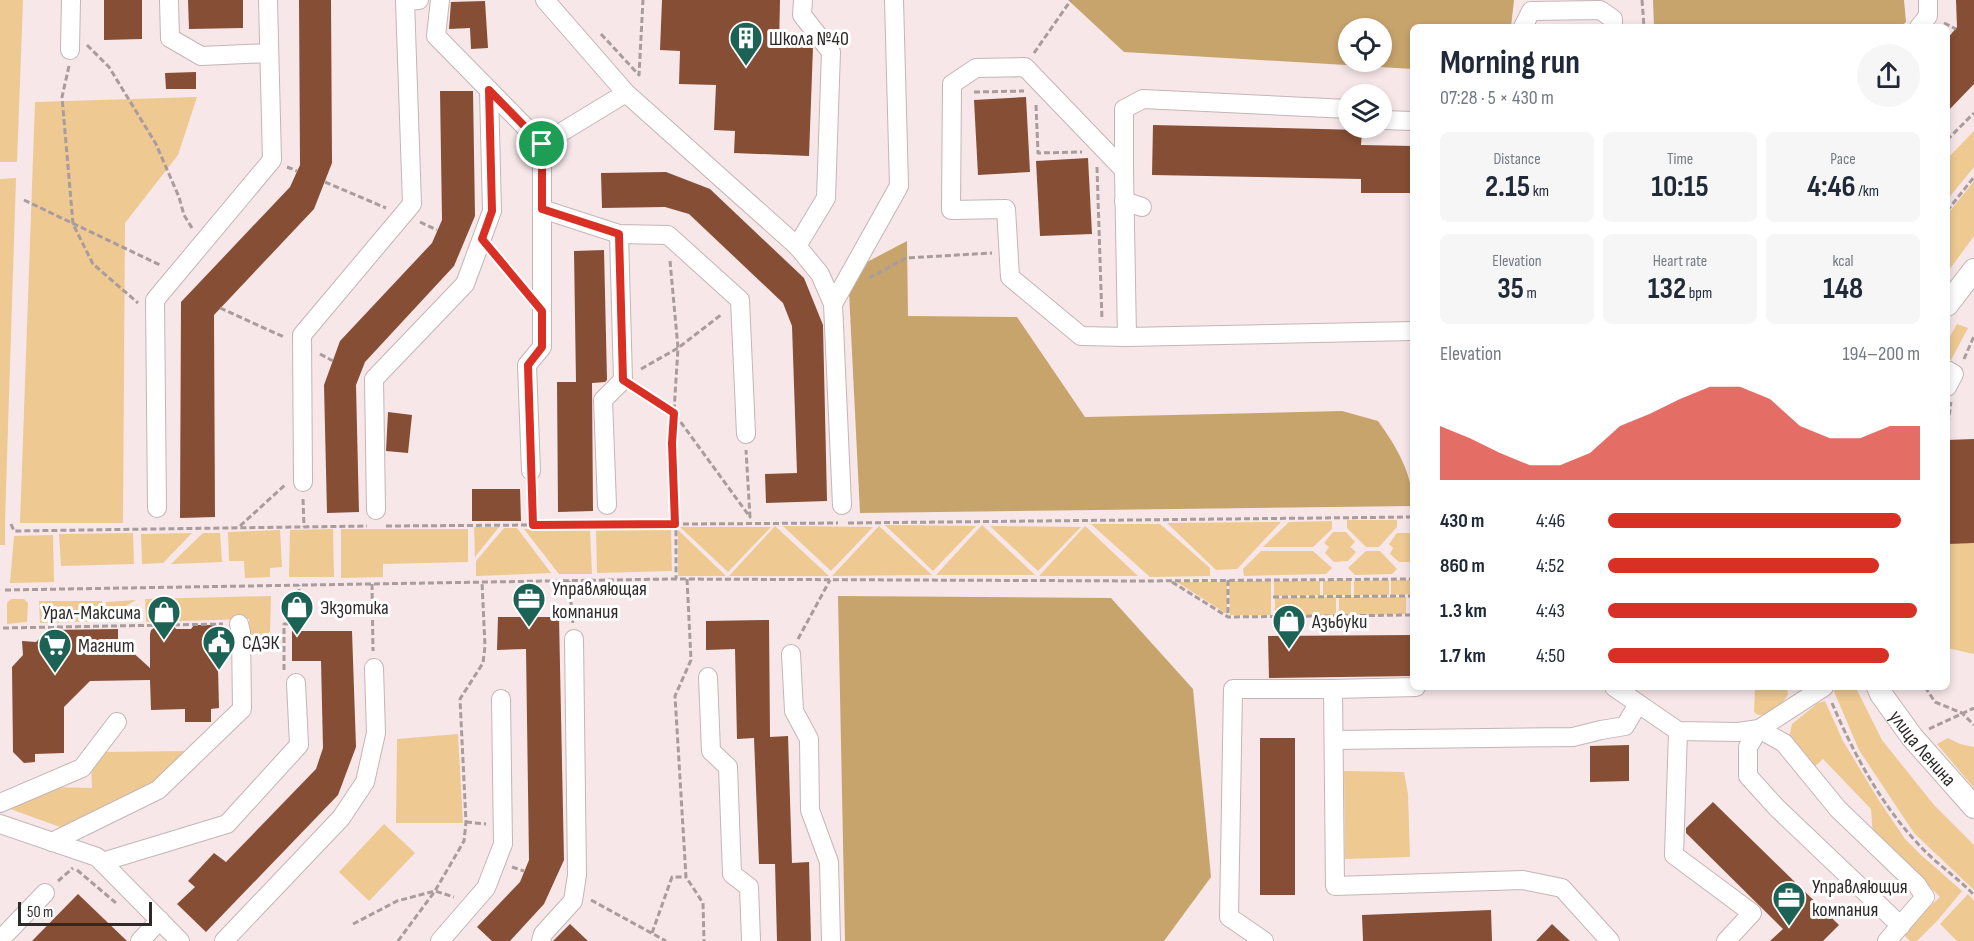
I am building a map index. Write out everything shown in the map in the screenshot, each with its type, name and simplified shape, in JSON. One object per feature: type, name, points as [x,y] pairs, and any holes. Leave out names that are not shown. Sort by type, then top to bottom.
[{"type":"main road","points":[[1950,301],[1974,270]]},
{"type":"main road","name":"улица Ленина","points":[[1879,690],[1912,737],[1974,807]]},
{"type":"street","points":[[71,0],[71,42]]},
{"type":"street","points":[[169,0],[170,38],[201,56],[269,53]]},
{"type":"street","points":[[157,508],[155,300],[272,160],[268,0]]},
{"type":"street","points":[[303,476],[302,335],[412,204],[405,1],[418,0]]},
{"type":"street","points":[[440,0],[436,36],[542,144],[542,347],[528,365],[531,471]]},
{"type":"street","points":[[544,0],[626,93],[797,246],[820,274],[833,304],[842,505]]},
{"type":"street","points":[[797,246],[826,198],[831,52],[802,15],[803,0]]},
{"type":"street","points":[[833,304],[899,186],[894,0]]},
{"type":"street","points":[[1921,24],[1928,16],[1928,0]]},
{"type":"street","points":[[1524,24],[1532,11],[1600,10],[1613,19],[1613,24]]},
{"type":"street","points":[[1124,170],[1025,68],[976,68],[952,84],[951,210],[1006,209],[1010,277],[1081,336],[1410,331]]},
{"type":"street","points":[[379,521],[374,380],[465,284],[492,211],[489,90]]},
{"type":"street","points":[[542,144],[626,93]]},
{"type":"street","points":[[1127,337],[1124,109],[1143,99],[1338,109]]},
{"type":"street","points":[[1392,120],[1410,121]]},
{"type":"street","points":[[1124,201],[1142,207]]},
{"type":"street","points":[[542,209],[619,234],[668,235],[740,300],[746,434]]},
{"type":"street","points":[[607,505],[603,400],[623,380],[619,234]]},
{"type":"street","points":[[52,842],[158,790],[242,709],[239,624]]},
{"type":"street","points":[[541,941],[543,934],[573,901],[577,875],[574,639]]},
{"type":"street","points":[[791,654],[794,711],[809,739],[810,810],[829,862],[831,941]]},
{"type":"street","points":[[224,941],[341,818],[365,782],[376,733],[374,668]]},
{"type":"street","points":[[708,677],[711,751],[728,767],[732,874],[748,887],[751,941]]},
{"type":"street","points":[[102,862],[227,824],[299,745],[296,683]]},
{"type":"street","points":[[1264,941],[1229,917],[1233,689],[1410,687]]},
{"type":"street","points":[[1334,689],[1335,886],[1523,880],[1562,888],[1610,941]]},
{"type":"street","points":[[1618,690],[1678,731],[1738,732],[1759,729],[1827,694]]},
{"type":"street","points":[[440,941],[486,888],[503,844],[501,699]]},
{"type":"street","points":[[1334,740],[1573,737],[1624,726],[1638,704]]},
{"type":"street","points":[[0,803],[82,768],[117,722]]},
{"type":"street","points":[[1759,729],[1748,747],[1748,776],[1777,808],[1900,926]]},
{"type":"street","points":[[1759,729],[1784,743],[1838,809],[1917,885],[1925,897],[1887,941]]},
{"type":"street","points":[[1678,731],[1674,855],[1752,913],[1726,941]]},
{"type":"street","points":[[0,824],[97,857],[180,941]]},
{"type":"street","points":[[0,940],[45,893]]},
{"type":"street","points":[[140,941],[160,920]]},
{"type":"path","points":[[600,33],[639,75],[643,0]]},
{"type":"path","points":[[1025,68],[1071,0]]},
{"type":"path","points":[[1642,0],[1644,24]]},
{"type":"path","points":[[155,317],[93,264],[73,224],[62,98],[68,73],[71,42],[91,48],[109,67],[156,144],[179,197],[184,215],[202,244]]},
{"type":"path","points":[[972,92],[1024,91]]},
{"type":"path","points":[[1035,101],[1038,153],[1085,152]]},
{"type":"path","points":[[1950,137],[1974,113]]},
{"type":"path","points":[[1097,163],[1102,326]]},
{"type":"path","points":[[1950,207],[1974,177]]},
{"type":"path","points":[[325,182],[437,230]]},
{"type":"path","points":[[24,200],[177,273]]},
{"type":"path","points":[[668,235],[678,348],[672,443],[676,579]]},
{"type":"path","points":[[482,239],[542,311]]},
{"type":"path","points":[[868,279],[906,258],[1008,253]]},
{"type":"path","points":[[740,300],[678,348],[623,380],[674,413],[750,517]]},
{"type":"path","points":[[220,308],[333,361]]},
{"type":"path","points":[[746,434],[751,524]]},
{"type":"path","points":[[531,471],[533,525]]},
{"type":"path","points":[[303,476],[304,527]]},
{"type":"path","points":[[239,527],[303,476]]},
{"type":"path","points":[[11,524],[14,531],[304,527],[379,521],[533,525],[1410,517]]},
{"type":"path","points":[[5,590],[676,579],[1170,581],[1410,579]]},
{"type":"path","points":[[687,579],[691,660],[675,696],[686,877],[703,903],[704,941]]},
{"type":"path","points":[[791,654],[830,580]]},
{"type":"path","points":[[1228,580],[1228,617]]},
{"type":"path","points":[[569,581],[574,639]]},
{"type":"path","points":[[1170,581],[1228,617],[1410,615]]},
{"type":"path","points":[[398,941],[435,891],[464,841],[466,822],[460,699],[483,663],[485,646],[482,582]]},
{"type":"path","points":[[372,584],[374,668]]},
{"type":"path","points":[[296,683],[283,668],[284,624],[300,623],[299,585]]},
{"type":"path","points":[[1273,597],[1410,596]]},
{"type":"path","points":[[3,628],[239,624]]},
{"type":"path","points":[[1927,690],[1935,702],[1962,713],[1974,725]]},
{"type":"path","points":[[1827,694],[1865,770],[1894,813],[1922,849],[1974,895]]},
{"type":"path","points":[[1912,737],[1974,708]]},
{"type":"path","points":[[63,863],[74,867],[124,910]]},
{"type":"path","points":[[45,893],[74,867]]},
{"type":"path","points":[[652,933],[672,877],[686,877]]},
{"type":"path","points":[[353,924],[397,901],[435,891],[473,903]]},
{"type":"path","points":[[574,891],[666,941]]},
{"type":"shaded area","points":[[0,0],[23,0],[17,162],[0,162]]},
{"type":"shaded area","points":[[1068,0],[1514,0],[1511,24],[1410,24],[1410,69],[1392,68],[1392,18],[1338,18],[1338,65],[1124,52]]},
{"type":"shaded area","points":[[1653,0],[1904,0],[1906,22],[1904,24],[1654,24]]},
{"type":"shaded area","points":[[197,97],[178,155],[125,223],[123,523],[20,523],[35,102]]},
{"type":"shaded area","points":[[1974,131],[1974,167],[1950,196],[1950,156]]},
{"type":"shaded area","points":[[16,178],[5,545],[0,545],[0,179]]},
{"type":"shaded area","points":[[1974,181],[1974,236],[1950,269],[1950,211]]},
{"type":"shaded area","points":[[907,241],[908,316],[1017,317],[1085,417],[1342,411],[1378,421],[1391,440],[1407,472],[1410,483],[1410,506],[860,513],[848,272]]},
{"type":"shaded area","points":[[1957,324],[1968,328],[1951,360],[1950,360],[1950,337]]},
{"type":"shaded area","points":[[1347,520],[1397,520],[1397,527],[1379,547],[1366,547],[1347,528]]},
{"type":"shaded area","points":[[1332,521],[1332,529],[1313,547],[1263,547],[1289,522]]},
{"type":"shaded area","points":[[1281,522],[1237,569],[1216,570],[1167,523]]},
{"type":"shaded area","points":[[1091,524],[1160,524],[1210,568],[1210,576],[1150,577]]},
{"type":"shaded area","points":[[885,525],[976,526],[933,571]]},
{"type":"shaded area","points":[[982,525],[1035,575],[936,575]]},
{"type":"shaded area","points":[[775,526],[829,576],[729,576]]},
{"type":"shaded area","points":[[783,526],[873,527],[831,571]]},
{"type":"shaded area","points":[[879,526],[932,575],[832,576]]},
{"type":"shaded area","points":[[990,526],[1081,527],[1038,571]]},
{"type":"shaded area","points":[[1085,526],[1138,576],[1039,576]]},
{"type":"shaded area","points":[[474,527],[499,527],[475,557]]},
{"type":"shaded area","points":[[671,527],[672,571],[597,573],[596,529]]},
{"type":"shaded area","points":[[680,527],[771,527],[728,572]]},
{"type":"shaded area","points":[[504,528],[517,528],[551,573],[476,576],[476,561]]},
{"type":"shaded area","points":[[333,529],[334,577],[289,577],[290,530]]},
{"type":"shaded area","points":[[341,529],[468,529],[468,562],[383,564],[383,577],[341,578]]},
{"type":"shaded area","points":[[524,529],[590,529],[592,574],[559,574]]},
{"type":"shaded area","points":[[280,530],[282,567],[270,568],[270,577],[245,578],[244,561],[229,561],[228,532]]},
{"type":"shaded area","points":[[678,530],[726,576],[678,576]]},
{"type":"shaded area","points":[[1333,532],[1346,532],[1355,542],[1350,547],[1356,552],[1348,561],[1334,562],[1325,553],[1329,547],[1324,543]]},
{"type":"shaded area","points":[[133,533],[134,564],[61,566],[59,534]]},
{"type":"shaded area","points":[[192,533],[163,563],[142,564],[141,534]]},
{"type":"shaded area","points":[[203,533],[220,533],[222,562],[171,564]]},
{"type":"shaded area","points":[[1397,533],[1410,533],[1410,562],[1399,562],[1390,554],[1393,548],[1389,544]]},
{"type":"shaded area","points":[[53,535],[54,582],[10,583],[14,536]]},
{"type":"shaded area","points":[[1974,537],[1974,654],[1950,649],[1950,539]]},
{"type":"shaded area","points":[[1261,551],[1313,551],[1332,568],[1326,574],[1244,576],[1243,569]]},
{"type":"shaded area","points":[[1366,551],[1380,551],[1397,569],[1392,574],[1355,575],[1348,568]]},
{"type":"shaded area","points":[[1351,580],[1351,595],[1323,595],[1323,581]]},
{"type":"shaded area","points":[[1389,580],[1389,595],[1354,595],[1354,581]]},
{"type":"shaded area","points":[[1391,580],[1410,580],[1410,594],[1391,595]]},
{"type":"shaded area","points":[[1229,581],[1271,581],[1271,615],[1230,615]]},
{"type":"shaded area","points":[[1274,581],[1320,581],[1320,595],[1274,596]]},
{"type":"shaded area","points":[[1177,582],[1227,582],[1227,614]]},
{"type":"shaded area","points":[[271,596],[270,632],[256,640],[250,640],[249,619],[146,622],[145,599]]},
{"type":"shaded area","points":[[838,596],[1111,598],[1193,689],[1211,877],[1164,941],[845,941]]},
{"type":"shaded area","points":[[1336,597],[1336,615],[1275,615],[1275,598]]},
{"type":"shaded area","points":[[1339,597],[1406,597],[1406,614],[1339,615]]},
{"type":"shaded area","points":[[11,599],[24,599],[28,603],[27,622],[7,624],[7,603]]},
{"type":"shaded area","points":[[136,600],[106,618],[106,602]]},
{"type":"shaded area","points":[[39,601],[102,601],[103,621],[40,623]]},
{"type":"shaded area","points":[[138,605],[138,619],[109,621]]},
{"type":"shaded area","points":[[1755,690],[1787,690],[1788,695],[1773,714],[1758,715],[1754,712]]},
{"type":"shaded area","points":[[1833,690],[1857,690],[1882,740],[1934,805],[1974,845],[1974,890],[1914,833],[1859,750]]},
{"type":"shaded area","points":[[1825,701],[1843,741],[1905,839],[1962,891],[1917,941],[1910,941],[1902,933],[1940,897],[1911,868],[1873,836],[1871,809],[1823,759],[1813,768],[1789,738],[1792,724],[1818,703]]},
{"type":"shaded area","points":[[458,734],[463,823],[396,823],[397,739]]},
{"type":"shaded area","points":[[1948,738],[1974,747],[1974,788],[1937,744]]},
{"type":"shaded area","points":[[188,751],[150,788],[60,827],[5,807],[46,787],[92,788],[91,764],[105,752]]},
{"type":"shaded area","points":[[1344,771],[1404,772],[1408,794],[1410,857],[1345,859]]},
{"type":"shaded area","points":[[384,824],[415,853],[369,901],[339,872]]},
{"type":"shaded area","points":[[1968,894],[1974,901],[1974,941],[1957,941],[1940,924]]},
{"type":"building","points":[[104,0],[142,0],[142,39],[104,40]]},
{"type":"building","points":[[188,0],[243,0],[243,28],[189,29]]},
{"type":"building","points":[[299,0],[331,0],[332,163],[314,209],[214,315],[215,517],[180,518],[181,302],[290,187],[300,165]]},
{"type":"building","name":"Школа №40","points":[[662,0],[780,0],[779,46],[813,47],[809,156],[734,153],[735,131],[714,130],[716,85],[679,84],[680,51],[660,50]]},
{"type":"building","points":[[1956,0],[1974,0],[1974,84],[1950,109],[1950,35],[1957,27]]},
{"type":"building","points":[[485,1],[488,48],[471,49],[470,28],[449,29],[451,2]]},
{"type":"building","points":[[196,72],[196,89],[166,89],[165,73]]},
{"type":"building","points":[[440,91],[473,91],[475,216],[454,266],[365,362],[356,385],[359,512],[327,513],[324,385],[340,341],[432,243],[442,220]]},
{"type":"building","points":[[1026,97],[1030,172],[978,175],[974,100]]},
{"type":"building","points":[[1153,125],[1338,129],[1338,138],[1361,138],[1361,145],[1410,146],[1410,193],[1361,193],[1361,179],[1152,175]]},
{"type":"building","points":[[1088,158],[1092,234],[1040,236],[1036,161]]},
{"type":"building","points":[[666,172],[710,189],[804,278],[823,325],[827,501],[766,503],[765,474],[797,473],[792,326],[783,303],[689,214],[665,207],[602,208],[601,173]]},
{"type":"building","points":[[604,250],[607,380],[592,383],[593,511],[558,512],[557,382],[576,382],[574,251]]},
{"type":"building","points":[[388,412],[412,415],[408,453],[386,451]]},
{"type":"building","points":[[1974,439],[1974,543],[1950,544],[1950,440]]},
{"type":"building","points":[[472,489],[520,489],[521,521],[472,521]]},
{"type":"building","points":[[498,617],[559,617],[564,860],[544,904],[510,941],[492,941],[477,927],[520,882],[529,860],[526,649],[497,650]]},
{"type":"building","points":[[769,620],[770,737],[788,736],[792,863],[809,862],[811,941],[777,941],[775,864],[759,864],[754,738],[737,739],[735,649],[706,650],[706,621]]},
{"type":"building","points":[[173,625],[176,629],[191,629],[194,625],[217,625],[219,708],[211,709],[211,722],[185,722],[185,709],[151,710],[150,680],[90,681],[64,707],[64,753],[35,754],[35,762],[24,763],[13,752],[12,667],[23,655],[22,641],[36,642],[48,630],[118,629],[118,639],[150,668],[151,630],[157,626]]},
{"type":"building","points":[[292,631],[352,631],[356,747],[338,795],[206,932],[177,904],[195,887],[188,881],[214,853],[226,862],[316,769],[323,748],[321,661],[292,661]]},
{"type":"building","points":[[1410,635],[1410,676],[1269,678],[1268,636]]},
{"type":"building","points":[[1260,738],[1295,738],[1295,895],[1260,895]]},
{"type":"building","points":[[1629,745],[1629,781],[1590,782],[1590,746]]},
{"type":"building","points":[[1713,802],[1839,925],[1823,941],[1770,941],[1783,929],[1686,833],[1686,828]]},
{"type":"building","points":[[78,894],[127,941],[32,941]]},
{"type":"building","points":[[1491,910],[1492,941],[1363,941],[1362,915]]},
{"type":"building","points":[[570,924],[588,941],[553,941]]},
{"type":"building","points":[[1552,924],[1570,941],[1536,941]]},
{"type":"place","name":"Школа №40","points":[[746,67]]},
{"type":"place","name":"Управляющая компания","points":[[529,628]]},
{"type":"place","name":"Экзотика","points":[[297,636]]},
{"type":"place","name":"Урал-Максима","points":[[164,641]]},
{"type":"place","name":"Азьбуки","points":[[1289,650]]},
{"type":"place","name":"СДЭК","points":[[219,671]]},
{"type":"place","name":"Магнит","points":[[55,674]]},
{"type":"place","name":"Управляющия компания","points":[[1789,927]]},
{"type":"route","points":[[489,90],[542,144],[542,209],[619,234],[623,380],[674,413],[672,443],[675,524],[533,525],[528,365],[542,347],[542,311],[482,239],[492,211],[489,90]]}]
